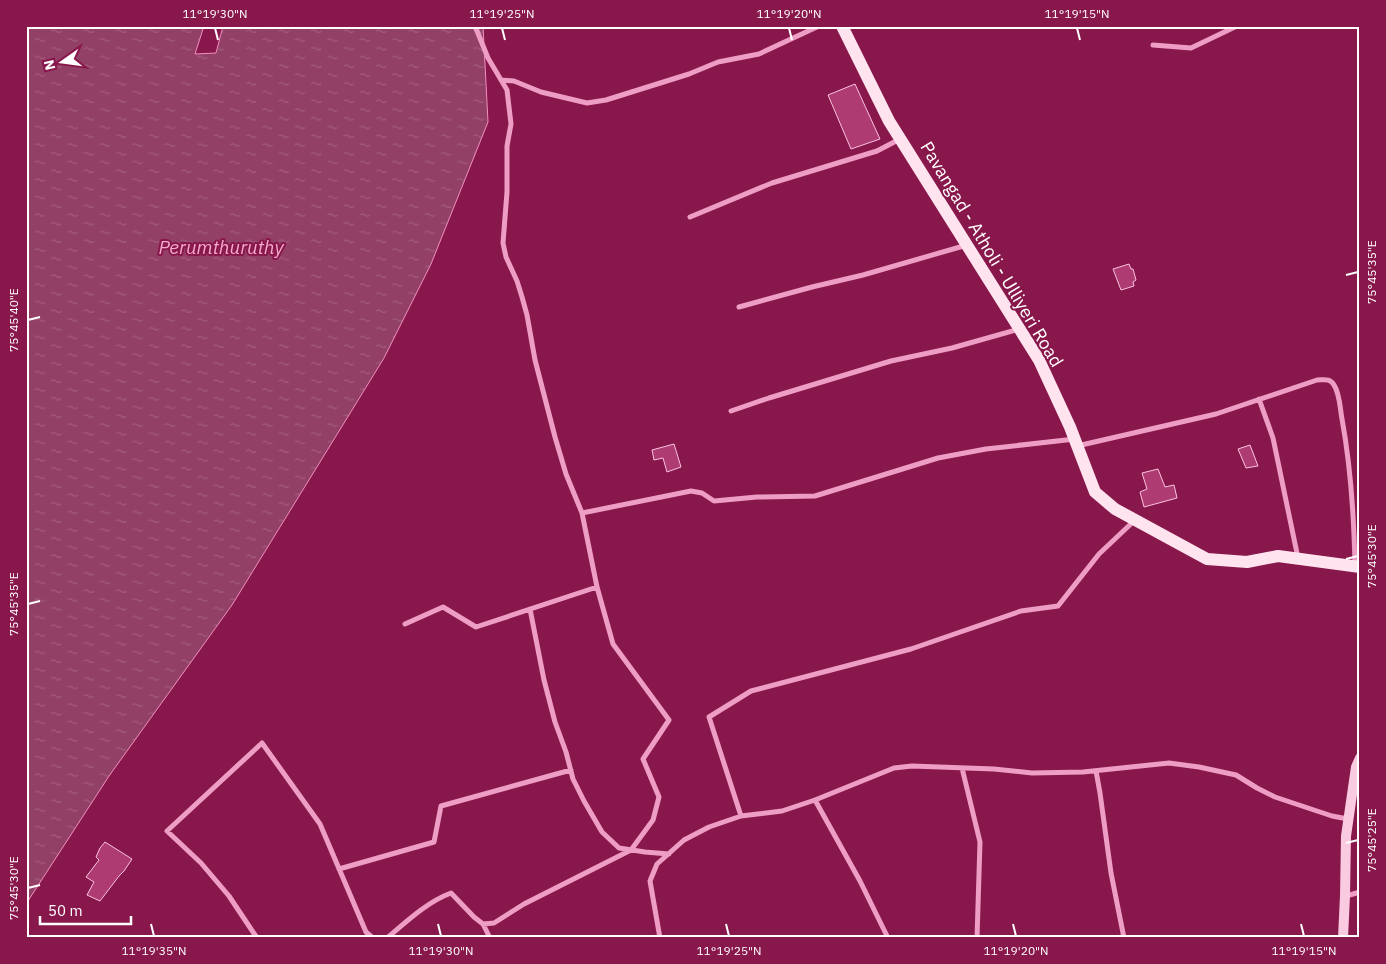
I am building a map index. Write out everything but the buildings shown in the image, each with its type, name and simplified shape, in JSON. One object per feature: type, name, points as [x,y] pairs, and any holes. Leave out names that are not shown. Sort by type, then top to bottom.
[{"type":"main road","name":"Pavangad - Atholi - Ulliyeri Road","points":[[842,26],[889,121],[1039,360],[1076,442],[1095,492],[1115,508],[1206,559],[1246,562],[1278,556],[1358,567]]},
{"type":"street","points":[[475,26],[488,58],[507,90],[511,124],[507,146],[507,192],[503,243],[506,257],[522,297],[546,403],[566,474],[582,513],[597,587],[613,644],[669,720],[643,758],[660,797],[653,820],[630,850],[524,904],[494,923],[483,924]]},
{"type":"street","points":[[501,80],[514,81],[541,92],[587,103],[606,100],[689,74],[718,62],[759,54],[819,26]]},
{"type":"street","points":[[1153,45],[1191,48],[1237,26]]},
{"type":"street","points":[[690,217],[772,183],[877,151],[901,139]]},
{"type":"street","points":[[739,307],[863,275],[968,245]]},
{"type":"street","points":[[730,411],[891,361],[952,348],[1020,329]]},
{"type":"street","points":[[582,513],[691,491],[702,493],[714,501],[757,497],[814,496],[938,458],[986,449],[1076,442],[1194,420],[1317,380],[1328,380],[1334,384],[1338,396],[1345,436],[1354,508],[1358,567]]},
{"type":"street","points":[[1259,399],[1273,438],[1298,558]]},
{"type":"street","points":[[741,816],[709,717],[751,691],[910,649],[1021,611],[1058,606],[1099,554],[1135,520]]},
{"type":"street","points":[[405,624],[443,607],[476,627],[597,587]]},
{"type":"street","points":[[530,608],[544,680],[555,722],[573,779],[584,801],[602,832],[619,848],[669,854]]},
{"type":"street","points":[[257,938],[201,863],[167,831],[262,743],[320,824],[366,932],[373,938]]},
{"type":"street","points":[[1343,938],[1346,836],[1356,767],[1360,758]]},
{"type":"street","points":[[660,938],[650,881],[657,864],[684,840],[709,827],[741,816],[782,811],[815,800],[894,768],[912,766],[1032,772],[1096,771],[1169,763],[1199,767],[1236,776],[1275,797],[1332,816],[1348,819]]},
{"type":"street","points":[[962,768],[980,842],[977,938]]},
{"type":"street","points":[[339,869],[434,842],[441,806],[571,770]]},
{"type":"street","points":[[1096,771],[1110,872],[1124,938]]},
{"type":"street","points":[[815,800],[864,889],[888,938]]},
{"type":"street","points":[[1345,896],[1360,892]]},
{"type":"street","points":[[387,938],[426,906],[451,893],[483,924],[490,938]]},
{"type":"water","name":"Perumthuruthy","points":[[26,26],[204,26],[195,54],[216,53],[223,26],[483,26],[488,122],[431,264],[384,358],[232,605],[109,776],[26,904]]}]
